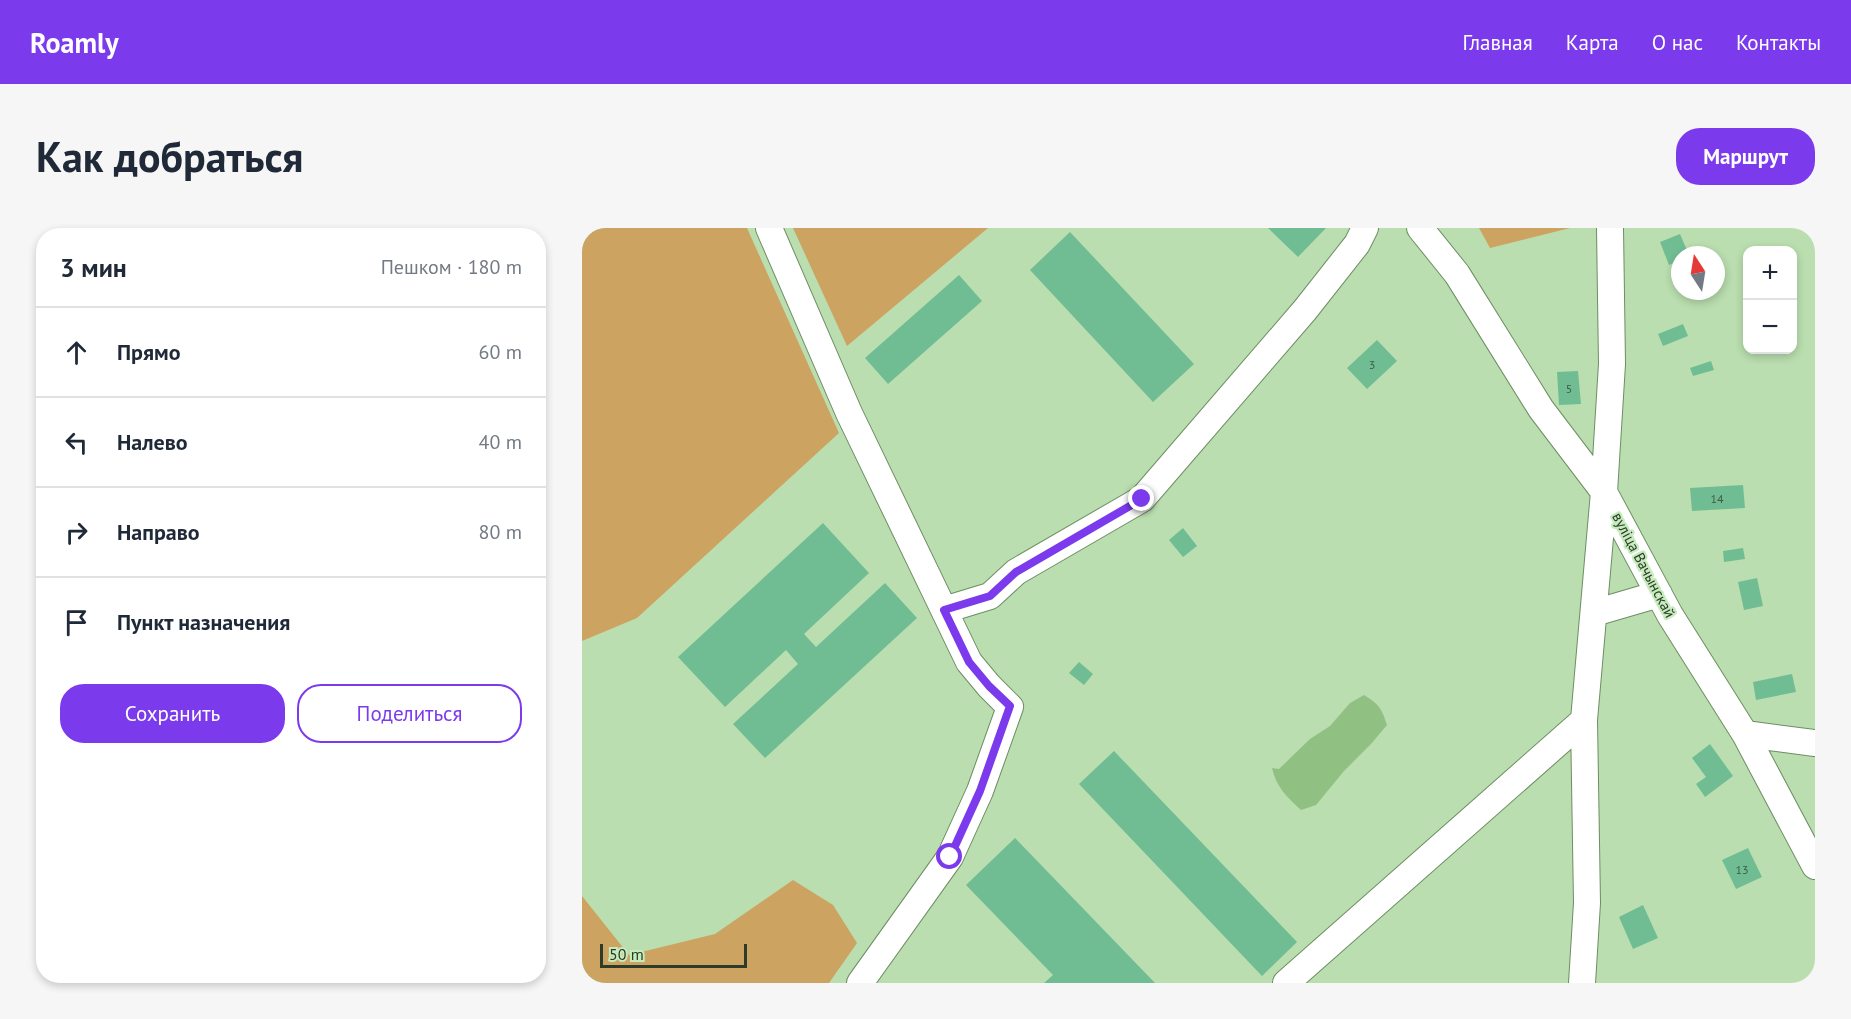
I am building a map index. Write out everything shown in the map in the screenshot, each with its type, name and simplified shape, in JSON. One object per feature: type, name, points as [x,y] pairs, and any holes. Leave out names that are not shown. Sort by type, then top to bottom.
[{"type":"street","points":[[769,228],[849,413],[969,662],[1010,706],[980,791],[950,857],[860,983]]},
{"type":"street","points":[[944,610],[990,596],[1016,572],[1142,499],[1305,310],[1357,244],[1365,228]]},
{"type":"street","name":"вуліца Вачынскай","points":[[1420,228],[1457,274],[1541,409],[1604,492],[1659,594],[1745,734],[1815,866]]},
{"type":"street","points":[[1582,983],[1587,903],[1584,720],[1604,492],[1612,364],[1610,228]]},
{"type":"street","points":[[1594,613],[1659,594]]},
{"type":"street","points":[[1286,983],[1584,720]]},
{"type":"street","points":[[1745,734],[1815,744]]},
{"type":"shaded area","points":[[582,228],[747,228],[839,433],[637,618],[582,641]]},
{"type":"shaded area","points":[[793,228],[988,228],[847,346]]},
{"type":"shaded area","points":[[1479,228],[1570,228],[1490,248]]},
{"type":"shaded area","points":[[1364,695],[1379,707],[1387,725],[1316,805],[1301,810],[1280,786],[1272,768],[1279,769],[1310,739],[1330,726],[1350,703]]},
{"type":"shaded area","points":[[793,880],[833,905],[857,943],[829,983],[582,983],[582,896],[629,955],[715,934]]},
{"type":"building","points":[[1268,228],[1326,228],[1298,257]]},
{"type":"building","points":[[1070,232],[1194,364],[1153,402],[1030,270]]},
{"type":"building","points":[[1680,234],[1685,246],[1671,246],[1671,264],[1669,265],[1660,242]]},
{"type":"building","points":[[959,275],[982,301],[888,384],[865,358]]},
{"type":"building","points":[[1683,324],[1688,336],[1663,346],[1658,334]]},
{"type":"building","points":[[1377,340],[1397,361],[1367,389],[1347,368]]},
{"type":"building","points":[[1711,361],[1714,370],[1693,376],[1690,368]]},
{"type":"building","points":[[1578,371],[1581,404],[1559,405],[1557,372]]},
{"type":"building","points":[[1743,485],[1745,508],[1692,511],[1690,488]]},
{"type":"building","points":[[823,523],[869,573],[804,634],[816,647],[885,583],[917,618],[765,758],[733,724],[798,664],[786,650],[725,707],[678,657]]},
{"type":"building","points":[[1183,528],[1197,546],[1183,557],[1169,540]]},
{"type":"building","points":[[1743,548],[1745,559],[1724,562],[1723,551]]},
{"type":"building","points":[[1757,578],[1763,606],[1744,610],[1738,582]]},
{"type":"building","points":[[1079,662],[1093,674],[1084,685],[1069,673]]},
{"type":"building","points":[[1792,674],[1796,692],[1756,700],[1753,682]]},
{"type":"building","points":[[1710,744],[1733,776],[1705,797],[1696,784],[1706,777],[1692,758]]},
{"type":"building","points":[[1114,751],[1297,942],[1262,976],[1079,784]]},
{"type":"building","points":[[1015,838],[1155,983],[1044,983],[1053,975],[966,885]]},
{"type":"building","points":[[1748,848],[1762,877],[1736,889],[1722,860]]},
{"type":"building","points":[[1643,905],[1658,938],[1633,949],[1619,917]]},
{"type":"route","points":[[950,857],[980,791],[1010,706],[969,662],[944,610],[990,596],[1016,572],[1142,499]]}]
